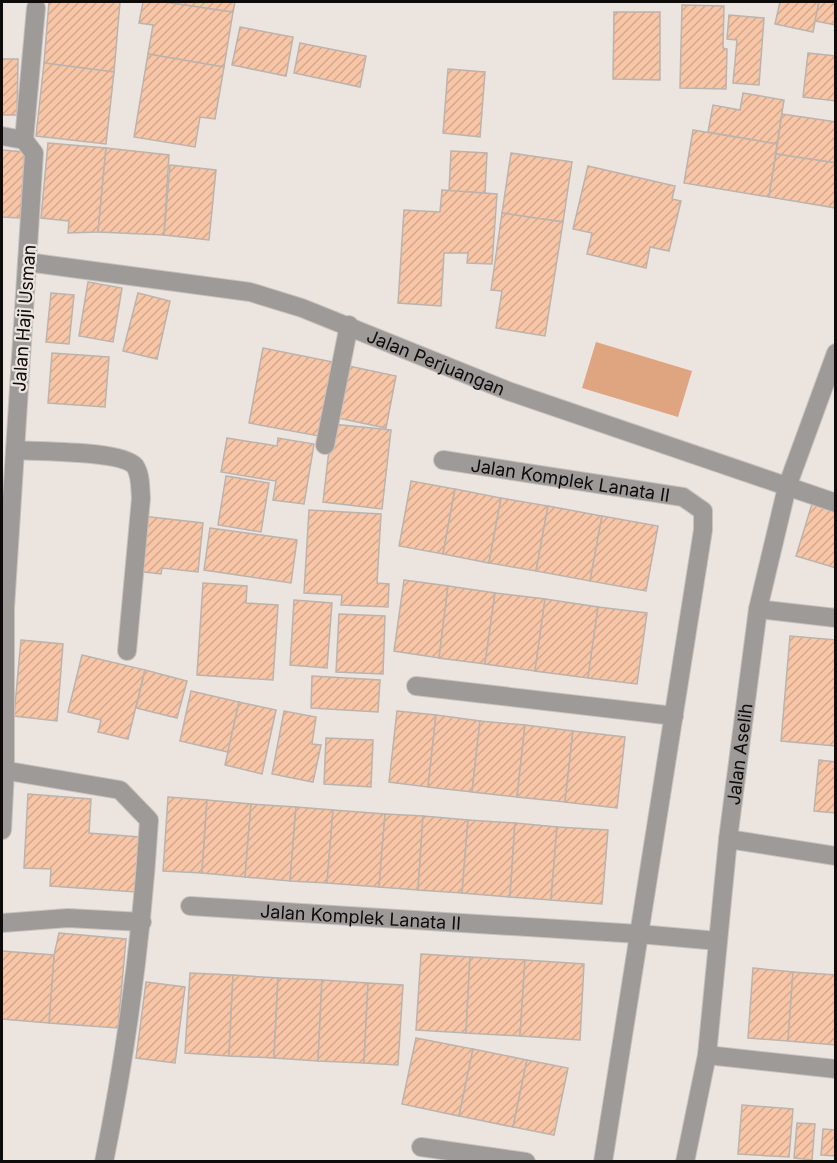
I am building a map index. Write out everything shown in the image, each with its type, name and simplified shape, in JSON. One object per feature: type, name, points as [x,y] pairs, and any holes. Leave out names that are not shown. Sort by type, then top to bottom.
[{"type":"street","points":[[15,138],[36,8]]},
{"type":"street","name":"Jalan Haji Usman","points":[[2,830],[5,608],[34,153],[15,138]]},
{"type":"street","name":"Jalan Perjuangan","points":[[27,262],[250,292],[349,326],[508,391],[836,503]]},
{"type":"street","points":[[325,445],[349,326]]},
{"type":"street","name":"Jalan Aselih","points":[[685,1161],[707,1055],[728,839],[758,609],[786,487],[836,353]]},
{"type":"street","points":[[15,450],[109,456],[127,459],[135,466],[139,474],[141,498],[127,651]]},
{"type":"street","name":"Jalan Komplek Lanata II","points":[[443,460],[683,497],[702,511],[703,530],[603,1161]]},
{"type":"street","points":[[758,609],[836,618]]},
{"type":"street","points":[[416,686],[674,716]]},
{"type":"street","points":[[3,770],[120,790],[149,820],[142,922],[120,1085],[104,1161]]},
{"type":"street","points":[[728,839],[836,856]]},
{"type":"street","name":"Jalan Komplek Lanata II","points":[[190,906],[718,941]]},
{"type":"street","points":[[2,923],[68,918],[142,922]]},
{"type":"street","points":[[707,1055],[836,1069]]},
{"type":"street","points":[[421,1147],[526,1161]]},
{"type":"shaded area","points":[[596,342],[692,371],[678,417],[582,388]]},
{"type":"building","points":[[49,2],[120,2],[114,72],[44,63]]},
{"type":"building","points":[[143,2],[165,2],[233,12],[224,67],[148,54],[153,25],[139,23]]},
{"type":"building","points":[[165,2],[235,2],[233,12]]},
{"type":"building","points":[[780,2],[819,2],[813,32],[775,24]]},
{"type":"building","points":[[819,2],[836,2],[836,25],[815,21]]},
{"type":"building","points":[[682,5],[724,6],[723,48],[727,49],[726,89],[680,88]]},
{"type":"building","points":[[614,12],[660,12],[660,80],[613,79]]},
{"type":"building","points":[[729,15],[764,18],[759,85],[733,83],[737,40],[727,39]]},
{"type":"building","points":[[240,27],[293,37],[286,76],[232,65]]},
{"type":"building","points":[[300,43],[366,56],[360,87],[294,73]]},
{"type":"building","points":[[808,53],[836,56],[836,101],[803,97]]},
{"type":"building","points":[[148,54],[224,67],[215,119],[200,117],[195,147],[134,137]]},
{"type":"building","points":[[2,59],[18,59],[17,115],[2,115]]},
{"type":"building","points":[[44,63],[114,72],[106,144],[36,136]]},
{"type":"building","points":[[448,69],[485,72],[480,137],[443,133]]},
{"type":"building","points":[[743,93],[784,100],[777,144],[708,132],[713,105],[740,110]]},
{"type":"building","points":[[782,114],[836,122],[836,163],[776,154]]},
{"type":"building","points":[[693,130],[777,144],[769,197],[684,183]]},
{"type":"building","points":[[48,143],[106,148],[98,232],[68,233],[69,221],[41,218]]},
{"type":"building","points":[[106,148],[169,155],[164,235],[98,232]]},
{"type":"building","points":[[2,150],[25,152],[20,218],[2,217]]},
{"type":"building","points":[[451,151],[487,153],[485,193],[449,191]]},
{"type":"building","points":[[511,153],[572,162],[563,222],[502,213]]},
{"type":"building","points":[[776,154],[836,163],[836,208],[769,197]]},
{"type":"building","points":[[170,165],[216,170],[209,240],[164,235]]},
{"type":"building","points":[[588,166],[675,186],[672,199],[681,201],[669,251],[650,247],[646,268],[587,254],[592,233],[573,229]]},
{"type":"building","points":[[442,190],[497,194],[492,264],[467,263],[468,253],[444,253],[441,306],[398,303],[404,210],[440,212]]},
{"type":"building","points":[[502,213],[563,222],[545,336],[496,328],[502,291],[491,290]]},
{"type":"building","points":[[88,282],[122,288],[113,342],[79,336]]},
{"type":"building","points":[[51,293],[74,295],[69,344],[46,342]]},
{"type":"building","points":[[138,293],[170,301],[157,359],[123,351]]},
{"type":"building","points":[[263,348],[338,363],[324,437],[249,423]]},
{"type":"building","points":[[52,353],[109,357],[105,407],[48,403]]},
{"type":"building","points":[[344,365],[396,376],[386,428],[333,417]]},
{"type":"building","points":[[332,424],[391,430],[382,509],[323,502]]},
{"type":"building","points":[[227,438],[277,446],[278,438],[314,444],[304,504],[273,500],[276,481],[221,472]]},
{"type":"building","points":[[226,476],[269,483],[261,532],[218,525]]},
{"type":"building","points":[[411,481],[455,489],[443,554],[399,546]]},
{"type":"building","points":[[455,489],[501,498],[489,563],[443,554]]},
{"type":"building","points":[[501,498],[548,506],[536,571],[489,563]]},
{"type":"building","points":[[812,504],[836,511],[836,568],[796,556]]},
{"type":"building","points":[[548,506],[602,516],[590,581],[536,571]]},
{"type":"building","points":[[309,510],[381,514],[377,583],[389,584],[388,607],[341,605],[342,595],[304,593]]},
{"type":"building","points":[[142,516],[203,523],[198,572],[162,568],[161,574],[136,571]]},
{"type":"building","points":[[602,516],[658,526],[646,591],[590,581]]},
{"type":"building","points":[[210,528],[297,540],[291,583],[204,570]]},
{"type":"building","points":[[404,580],[448,586],[439,658],[394,651]]},
{"type":"building","points":[[203,583],[247,586],[246,603],[278,605],[273,680],[197,675]]},
{"type":"building","points":[[448,586],[495,593],[485,664],[439,658]]},
{"type":"building","points":[[495,593],[545,599],[535,671],[485,664]]},
{"type":"building","points":[[545,599],[598,607],[588,678],[535,671]]},
{"type":"building","points":[[294,600],[332,603],[327,668],[290,665]]},
{"type":"building","points":[[598,607],[647,613],[637,684],[588,678]]},
{"type":"building","points":[[339,614],[385,616],[383,674],[336,672]]},
{"type":"building","points":[[790,636],[836,640],[835,746],[781,741]]},
{"type":"building","points":[[21,640],[63,644],[57,721],[14,716]]},
{"type":"building","points":[[82,655],[145,670],[128,739],[98,732],[101,720],[68,712]]},
{"type":"building","points":[[145,670],[187,681],[177,718],[136,708]]},
{"type":"building","points":[[312,676],[380,680],[378,712],[311,708]]},
{"type":"building","points":[[191,691],[239,702],[228,752],[180,741]]},
{"type":"building","points":[[239,702],[276,710],[262,774],[225,765]]},
{"type":"building","points":[[284,711],[316,717],[312,744],[321,745],[313,782],[272,774]]},
{"type":"building","points":[[397,711],[436,715],[428,787],[389,782]]},
{"type":"building","points":[[436,715],[480,721],[472,792],[428,787]]},
{"type":"building","points":[[480,721],[525,725],[517,797],[472,792]]},
{"type":"building","points":[[525,725],[573,731],[565,802],[517,797]]},
{"type":"building","points":[[573,731],[625,737],[617,808],[565,802]]},
{"type":"building","points":[[326,738],[373,740],[371,787],[324,784]]},
{"type":"building","points":[[819,760],[836,762],[836,813],[814,811]]},
{"type":"building","points":[[28,794],[91,799],[89,833],[140,837],[136,892],[50,886],[51,869],[24,868]]},
{"type":"building","points":[[168,797],[207,800],[202,873],[163,871]]},
{"type":"building","points":[[207,800],[251,804],[245,877],[202,873]]},
{"type":"building","points":[[251,804],[296,807],[290,881],[245,877]]},
{"type":"building","points":[[296,807],[333,810],[327,883],[290,881]]},
{"type":"building","points":[[333,810],[385,814],[379,887],[327,883]]},
{"type":"building","points":[[385,814],[423,816],[418,890],[379,887]]},
{"type":"building","points":[[423,816],[468,820],[462,893],[418,890]]},
{"type":"building","points":[[468,820],[515,823],[510,897],[462,893]]},
{"type":"building","points":[[515,823],[557,827],[551,900],[510,897]]},
{"type":"building","points":[[557,827],[608,830],[602,904],[551,900]]},
{"type":"building","points":[[59,933],[126,939],[118,1028],[49,1023],[54,955]]},
{"type":"building","points":[[2,951],[54,955],[49,1023],[2,1019]]},
{"type":"building","points":[[421,954],[470,957],[466,1033],[416,1030]]},
{"type":"building","points":[[470,957],[525,960],[520,1036],[466,1033]]},
{"type":"building","points":[[525,960],[584,964],[580,1040],[520,1036]]},
{"type":"building","points":[[753,968],[793,972],[788,1041],[748,1038]]},
{"type":"building","points":[[793,972],[836,975],[836,1045],[788,1041]]},
{"type":"building","points":[[190,973],[233,975],[229,1056],[185,1053]]},
{"type":"building","points":[[233,975],[278,978],[274,1058],[229,1056]]},
{"type":"building","points":[[278,978],[322,980],[318,1061],[274,1058]]},
{"type":"building","points":[[322,980],[368,983],[364,1063],[318,1061]]},
{"type":"building","points":[[146,982],[185,987],[175,1063],[136,1058]]},
{"type":"building","points":[[368,983],[403,985],[398,1065],[364,1063]]},
{"type":"building","points":[[416,1038],[473,1049],[459,1116],[402,1104]]},
{"type":"building","points":[[473,1049],[527,1060],[513,1127],[459,1116]]},
{"type":"building","points":[[527,1060],[568,1068],[554,1135],[513,1127]]},
{"type":"building","points":[[742,1105],[793,1109],[789,1157],[738,1154]]},
{"type":"building","points":[[797,1123],[815,1124],[812,1160],[794,1158]]},
{"type":"building","points":[[823,1129],[836,1130],[836,1156],[821,1155]]}]
